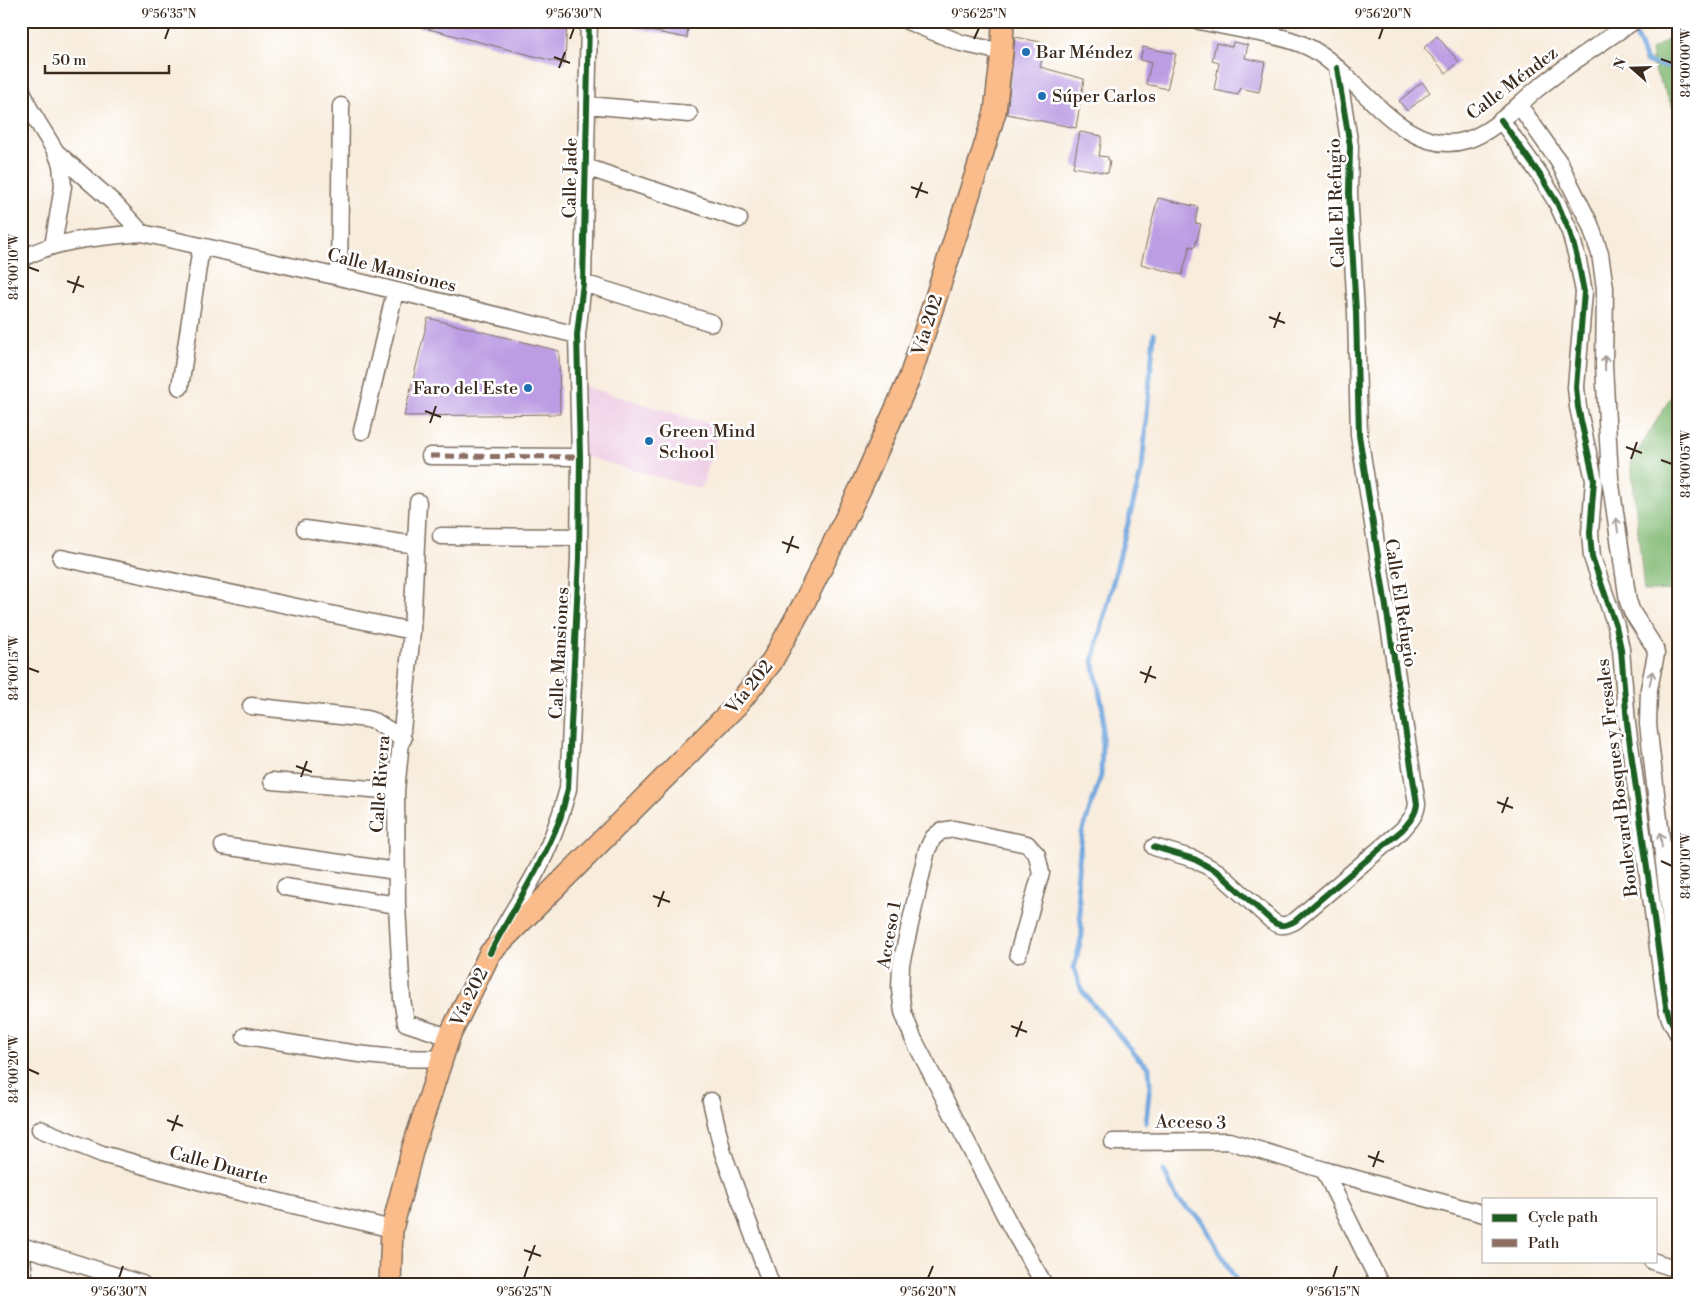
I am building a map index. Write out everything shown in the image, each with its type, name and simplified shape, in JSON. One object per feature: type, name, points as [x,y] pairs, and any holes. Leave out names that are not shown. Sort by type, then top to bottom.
[{"type":"main road","name":"Vía 202","points":[[390,1284],[392,1229],[413,1148],[449,1037],[490,953],[738,704],[771,663],[804,603],[861,487],[910,377],[982,158],[995,112],[1002,52],[1003,21]]},
{"type":"street","name":"Calle Jade","points":[[578,335],[583,283],[590,21]]},
{"type":"street","points":[[907,21],[961,43],[1002,52]]},
{"type":"street","name":"Calle Méndez","points":[[1199,21],[1286,39],[1307,46],[1337,68],[1385,115],[1422,137],[1439,142],[1467,140],[1484,132],[1538,88],[1634,21]]},
{"type":"street","name":"Calle El Refugio","points":[[1154,847],[1207,864],[1277,925],[1288,925],[1402,830],[1417,810],[1359,435],[1350,146],[1337,68]]},
{"type":"street","points":[[21,88],[29,108],[56,152],[60,165],[64,186],[53,246]]},
{"type":"street","name":"Boulevard Bosques y Fresales","points":[[1519,105],[1559,162],[1590,224],[1600,254],[1605,288],[1604,365],[1610,478],[1628,601],[1632,612],[1652,642],[1656,654],[1649,689],[1648,724],[1679,993]]},
{"type":"street","points":[[339,277],[341,106]]},
{"type":"street","points":[[587,106],[689,114]]},
{"type":"street","name":"Boulevard Bosques y Fresales","points":[[1501,120],[1540,175],[1557,203],[1572,239],[1584,288],[1576,387],[1578,407],[1594,480],[1590,545],[1616,626],[1621,649],[1626,723],[1666,1006],[1679,1036]]},
{"type":"street","points":[[56,152],[114,204],[142,233]]},
{"type":"street","points":[[586,167],[739,218]]},
{"type":"street","points":[[21,259],[34,252],[53,246],[142,233]]},
{"type":"street","name":"Calle Mansiones","points":[[142,233],[339,277],[578,335],[579,537],[568,790],[560,818],[534,876],[510,914],[490,953]]},
{"type":"street","points":[[180,386],[201,247]]},
{"type":"street","points":[[583,283],[712,324]]},
{"type":"street","points":[[362,432],[395,292]]},
{"type":"street","points":[[430,456],[580,457]]},
{"type":"street","name":"Calle Rivera","points":[[418,502],[412,631],[396,791],[396,871],[402,999],[406,1024],[449,1037]]},
{"type":"street","points":[[305,529],[416,545]]},
{"type":"street","points":[[441,536],[579,537]]},
{"type":"street","points":[[61,558],[412,631]]},
{"type":"street","points":[[250,706],[367,719],[376,722],[402,739]]},
{"type":"street","points":[[272,781],[396,791]]},
{"type":"street","name":"Acceso 1","points":[[1018,954],[1041,873],[1037,855],[1027,844],[954,829],[942,831],[932,838],[927,850],[901,964],[900,990],[903,1012],[913,1038],[1011,1228],[1044,1284]]},
{"type":"street","points":[[223,846],[396,871]]},
{"type":"street","points":[[285,887],[397,905]]},
{"type":"street","points":[[245,1036],[415,1060],[442,1058]]},
{"type":"street","points":[[711,1100],[723,1154],[771,1284]]},
{"type":"street","name":"Calle Duarte","points":[[40,1129],[112,1157],[227,1189],[392,1229]]},
{"type":"street","name":"Acceso 3","points":[[1113,1142],[1229,1141],[1324,1170]]},
{"type":"street","points":[[1324,1170],[1482,1213]]},
{"type":"street","points":[[1324,1170],[1380,1284]]},
{"type":"street","points":[[25,1284],[21,1248],[142,1284]]},
{"type":"street","points":[[1656,1262],[1671,1266],[1679,1272]]},
{"type":"shaded area","name":"Green Mind School","points":[[580,385],[721,427],[701,489],[580,455]]},
{"type":"green space","points":[[1679,33],[1679,120],[1653,67],[1651,50]]},
{"type":"green space","points":[[1679,384],[1679,590],[1644,591],[1631,462]]},
{"type":"building","points":[[418,21],[567,21],[565,64],[417,26]]},
{"type":"building","points":[[636,21],[688,21],[687,38],[635,28]]},
{"type":"building","points":[[1437,36],[1459,62],[1446,73],[1424,48]]},
{"type":"building","name":"Súper Carlos","points":[[1015,37],[1046,43],[1040,67],[1084,79],[1076,128],[1007,114]]},
{"type":"building","points":[[1233,42],[1248,45],[1245,58],[1265,62],[1259,92],[1240,88],[1238,95],[1214,90],[1219,63],[1212,61],[1216,43],[1232,47]]},
{"type":"building","points":[[1143,47],[1176,54],[1167,89],[1146,84],[1151,63],[1140,60]]},
{"type":"building","points":[[1422,82],[1430,92],[1407,111],[1399,101]]},
{"type":"building","points":[[1080,132],[1102,136],[1099,156],[1108,157],[1108,160],[1110,160],[1108,173],[1073,167]]},
{"type":"building","points":[[1158,198],[1198,207],[1195,223],[1201,224],[1195,247],[1190,246],[1182,275],[1141,264]]},
{"type":"building","points":[[428,318],[559,351],[560,414],[404,416]]},
{"type":"waterway","points":[[1632,26],[1646,61],[1662,66],[1679,64]]},
{"type":"waterway","points":[[1146,1123],[1150,1084],[1149,1067],[1138,1058],[1082,991],[1074,968],[1082,935],[1077,880],[1082,833],[1101,776],[1103,710],[1093,661],[1142,468],[1154,334]]},
{"type":"waterway","points":[[1164,1171],[1177,1199],[1202,1221],[1238,1284]]},
{"type":"marked path","points":[[430,456],[580,457]]},
{"type":"cycle path","points":[[490,953],[544,854],[560,819],[568,789],[579,558],[580,457],[577,335],[583,283],[589,21]]},
{"type":"cycle path","points":[[1154,847],[1194,859],[1218,872],[1272,921],[1280,925],[1286,925],[1295,921],[1402,830],[1412,818],[1417,804],[1359,435],[1356,312],[1349,193],[1350,146],[1337,68]]},
{"type":"cycle path","points":[[1501,120],[1540,175],[1557,203],[1570,232],[1578,261],[1584,292],[1576,387],[1578,407],[1594,480],[1590,533],[1592,557],[1616,626],[1621,649],[1627,723],[1666,1006],[1679,1036]]},
{"type":"place","name":"Bar Méndez","points":[[1026,52]]},
{"type":"place","name":"Súper Carlos","points":[[1042,96]]},
{"type":"place","name":"Faro del Este","points":[[528,388]]},
{"type":"place","name":"Green Mind School","points":[[649,441]]}]
